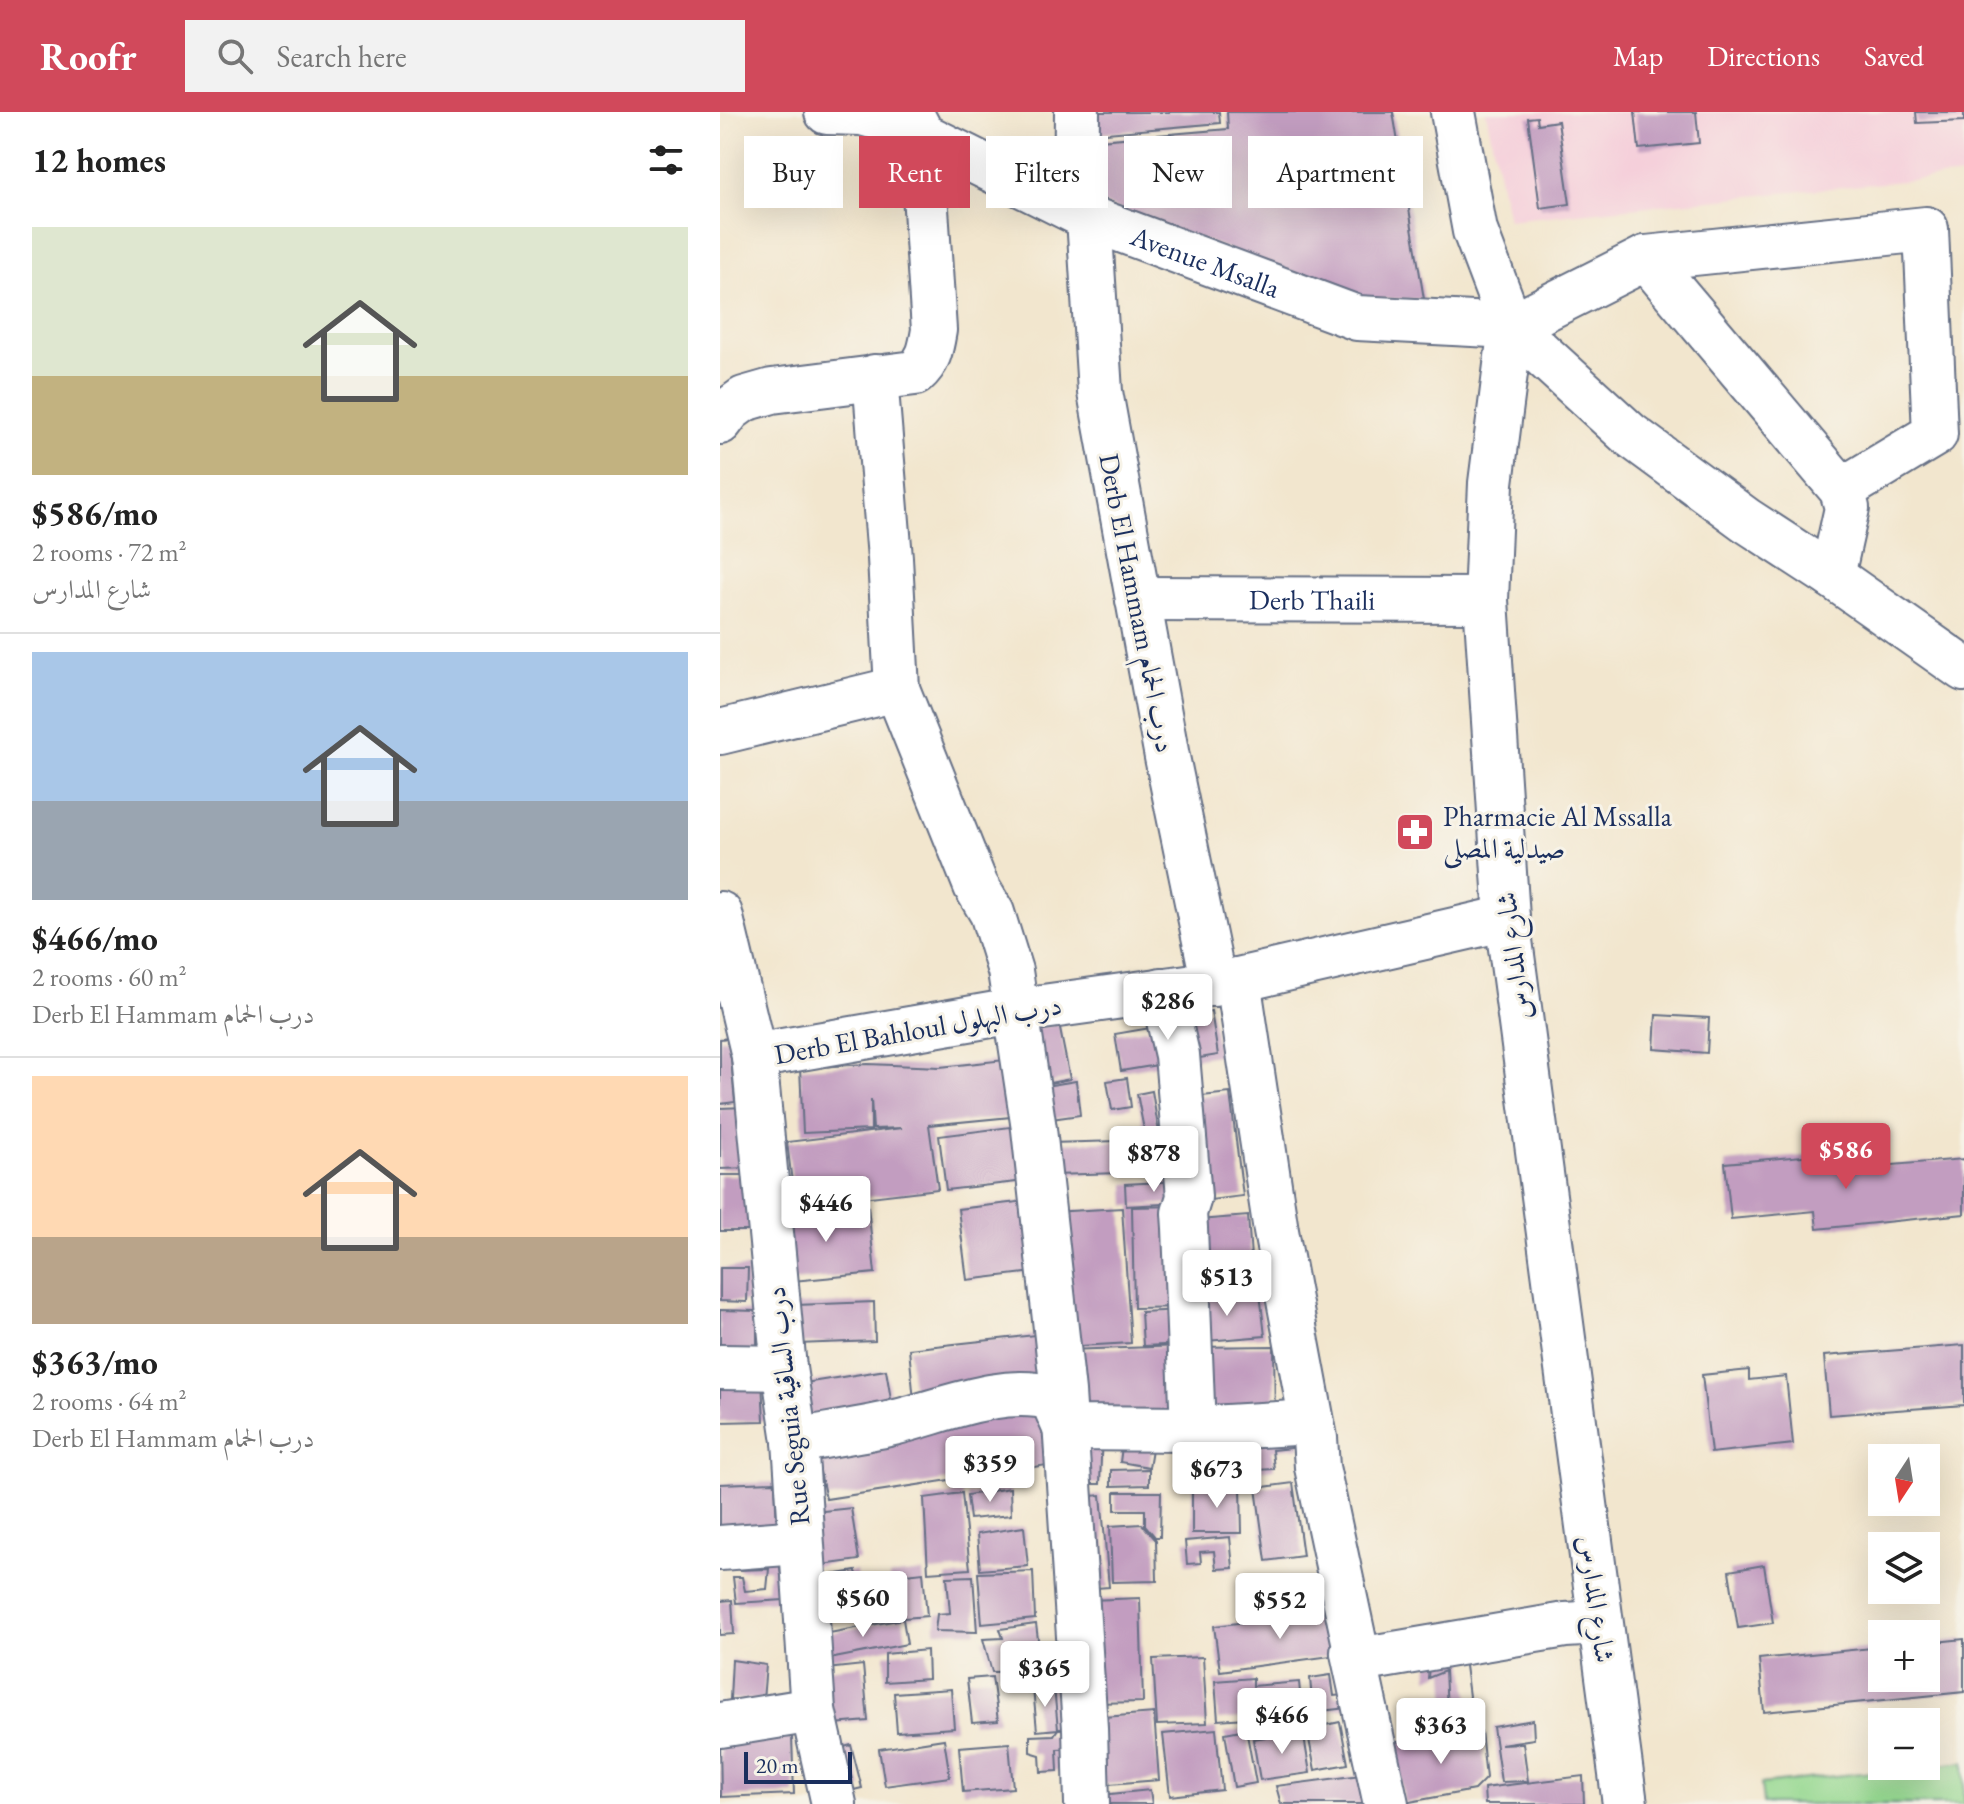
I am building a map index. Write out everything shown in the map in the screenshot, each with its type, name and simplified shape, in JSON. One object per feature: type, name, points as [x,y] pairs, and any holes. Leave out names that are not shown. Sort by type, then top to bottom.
[{"type":"street","name":"Avenue Msalla","points":[[827,112],[862,113],[898,123],[916,123],[1083,214],[1357,318],[1511,326]]},
{"type":"street","name":"Derb El Hammam درب الحمام","points":[[1077,112],[1100,392],[1167,757],[1226,982],[1356,1650],[1353,1653],[1386,1804]]},
{"type":"street","name":"شارع المدارس","points":[[1453,112],[1475,231],[1511,326],[1491,483],[1486,600],[1507,918],[1625,1804]]},
{"type":"street","points":[[720,422],[729,410],[744,399],[772,391],[915,373],[924,365],[931,350],[934,330],[916,123]]},
{"type":"street","points":[[1842,490],[1935,434],[1926,229],[1646,258],[1511,326],[1629,434],[1746,520],[1964,669]]},
{"type":"street","points":[[1646,258],[1842,490],[1847,508],[1832,576]]},
{"type":"street","points":[[875,377],[897,689],[976,886],[992,913],[1002,939],[1010,971],[1034,1129],[1065,1428],[1085,1728],[1087,1804]]},
{"type":"street","name":"Derb Thaili","points":[[1138,599],[1486,600]]},
{"type":"street","points":[[720,732],[897,689]]},
{"type":"street","name":"Rue Seguia درب الساقية","points":[[720,914],[726,968],[754,1056],[784,1368],[795,1441],[813,1710],[834,1804]]},
{"type":"street","name":"Derb El Bahloul درب البهلول","points":[[754,1056],[1014,1011],[1226,982],[1507,918]]},
{"type":"street","points":[[1162,990],[1177,1055],[1187,1166],[1189,1197],[1184,1213],[1193,1429]]},
{"type":"street","points":[[720,1367],[784,1368]]},
{"type":"street","points":[[795,1441],[893,1423],[983,1397],[1030,1395],[1052,1398],[1065,1428]]},
{"type":"street","points":[[1065,1428],[1193,1429],[1310,1422]]},
{"type":"street","points":[[720,1548],[800,1542]]},
{"type":"street","points":[[1356,1650],[1365,1659],[1565,1625],[1600,1623]]},
{"type":"street","points":[[720,1725],[813,1710]]},
{"type":"shaded area","points":[[1486,112],[1964,112],[1964,175],[1508,220]]},
{"type":"green space","points":[[1964,1762],[1964,1804],[1763,1804],[1761,1784],[1868,1772],[1868,1780],[1940,1780],[1940,1765]]},
{"type":"building","points":[[1082,112],[1219,112],[1220,123],[1084,135]]},
{"type":"building","points":[[1227,112],[1393,112],[1397,136],[1248,136],[1248,208],[1409,208],[1424,299],[1365,299],[1108,205],[1108,139],[1124,138],[1124,208],[1232,208],[1232,136],[1146,136],[1228,129]]},
{"type":"building","points":[[1635,112],[1696,112],[1699,143],[1639,149]]},
{"type":"building","points":[[1916,112],[1964,112],[1964,121],[1917,123]]},
{"type":"building","points":[[1537,117],[1538,124],[1558,121],[1570,204],[1540,208],[1528,118]]},
{"type":"building","points":[[1211,1011],[1218,1055],[1121,1071],[1115,1034],[1162,1026],[1161,1020]]},
{"type":"building","points":[[1656,1015],[1709,1018],[1707,1053],[1654,1049]]},
{"type":"building","points":[[1059,1024],[1070,1079],[1035,1086],[1024,1031]]},
{"type":"building","points":[[729,1038],[735,1102],[720,1104],[720,1039]]},
{"type":"building","points":[[1014,1059],[1021,1116],[929,1125],[938,1189],[795,1206],[787,1142],[902,1128],[873,1129],[871,1099],[871,1130],[803,1133],[800,1068],[868,1064],[940,1067]]},
{"type":"building","points":[[1127,1078],[1131,1107],[1112,1110],[1107,1081]]},
{"type":"building","points":[[1076,1081],[1080,1115],[1044,1120],[1039,1087]]},
{"type":"building","points":[[1152,1091],[1159,1133],[1145,1135],[1137,1094]]},
{"type":"building","points":[[1230,1093],[1243,1196],[1194,1202],[1183,1098]]},
{"type":"building","points":[[746,1107],[749,1168],[720,1169],[720,1108]]},
{"type":"building","points":[[1018,1126],[1025,1181],[946,1190],[939,1136]]},
{"type":"building","points":[[1154,1140],[1155,1172],[1052,1175],[1050,1143]]},
{"type":"building","points":[[1814,1155],[1820,1171],[1964,1159],[1964,1214],[1817,1229],[1815,1211],[1731,1219],[1725,1163]]},
{"type":"building","points":[[720,1175],[749,1175],[749,1231],[720,1231]]},
{"type":"building","points":[[1181,1181],[1182,1203],[1126,1206],[1125,1184]]},
{"type":"building","points":[[1026,1201],[1034,1272],[967,1280],[958,1209]]},
{"type":"building","points":[[868,1206],[875,1273],[783,1282],[777,1215]]},
{"type":"building","points":[[1181,1206],[1183,1307],[1134,1308],[1132,1207]]},
{"type":"building","points":[[1122,1208],[1131,1343],[1062,1347],[1052,1212]]},
{"type":"building","points":[[1248,1216],[1253,1285],[1191,1289],[1186,1221]]},
{"type":"building","points":[[720,1268],[748,1268],[747,1302],[720,1301]]},
{"type":"building","points":[[1260,1293],[1265,1336],[1194,1342],[1190,1300]]},
{"type":"building","points":[[874,1302],[875,1341],[797,1344],[796,1305]]},
{"type":"building","points":[[720,1310],[757,1311],[757,1361],[720,1360]]},
{"type":"building","points":[[1182,1310],[1184,1344],[1143,1346],[1141,1312]]},
{"type":"building","points":[[1035,1335],[1041,1386],[914,1401],[909,1349]]},
{"type":"building","points":[[1964,1345],[1964,1405],[1829,1415],[1824,1356]]},
{"type":"building","points":[[1182,1346],[1185,1418],[1069,1422],[1067,1350]]},
{"type":"building","points":[[1274,1346],[1275,1421],[1195,1421],[1194,1347]]},
{"type":"building","points":[[886,1370],[894,1417],[800,1433],[792,1385]]},
{"type":"building","points":[[1749,1370],[1749,1380],[1786,1376],[1793,1444],[1711,1453],[1702,1375]]},
{"type":"building","points":[[762,1382],[764,1421],[720,1422],[720,1384]]},
{"type":"building","points":[[1047,1400],[1047,1465],[826,1499],[813,1440]]},
{"type":"building","points":[[1298,1429],[1301,1447],[1272,1450],[1274,1469],[1257,1470],[1255,1439]]},
{"type":"building","points":[[1076,1430],[1102,1431],[1100,1484],[1075,1484]]},
{"type":"building","points":[[1124,1432],[1154,1437],[1149,1467],[1120,1462]]},
{"type":"building","points":[[1149,1469],[1149,1485],[1111,1486],[1111,1470]]},
{"type":"building","points":[[775,1482],[777,1533],[720,1535],[720,1484]]},
{"type":"building","points":[[1293,1483],[1303,1556],[1266,1561],[1256,1488]]},
{"type":"building","points":[[1192,1487],[1241,1487],[1242,1533],[1192,1533]]},
{"type":"building","points":[[1010,1488],[1011,1515],[970,1519],[967,1495]]},
{"type":"building","points":[[1115,1492],[1161,1492],[1160,1537],[1155,1537],[1145,1525],[1145,1510],[1115,1510]]},
{"type":"building","points":[[962,1493],[970,1569],[928,1572],[924,1498]]},
{"type":"building","points":[[1101,1495],[1109,1587],[1082,1589],[1073,1498]]},
{"type":"building","points":[[851,1508],[859,1560],[807,1567],[805,1513]]},
{"type":"building","points":[[1142,1524],[1156,1540],[1157,1581],[1112,1582],[1110,1526]]},
{"type":"building","points":[[1024,1527],[1028,1566],[980,1570],[977,1534]]},
{"type":"building","points":[[1230,1537],[1233,1568],[1216,1569],[1214,1551],[1200,1552],[1201,1563],[1187,1564],[1185,1541]]},
{"type":"building","points":[[778,1552],[784,1600],[736,1603],[733,1577],[742,1577],[745,1591],[767,1589],[769,1569],[739,1570],[740,1560]]},
{"type":"building","points":[[1764,1565],[1773,1623],[1738,1628],[1729,1571]]},
{"type":"building","points":[[856,1571],[866,1603],[834,1603],[825,1576]]},
{"type":"building","points":[[1033,1571],[1035,1619],[982,1624],[978,1573]]},
{"type":"building","points":[[923,1572],[927,1616],[893,1619],[889,1576]]},
{"type":"building","points":[[973,1576],[977,1632],[935,1631],[937,1614],[950,1613],[947,1577]]},
{"type":"building","points":[[1140,1598],[1143,1702],[1092,1703],[1090,1600]]},
{"type":"building","points":[[732,1600],[734,1634],[720,1635],[720,1601]]},
{"type":"building","points":[[1332,1611],[1353,1653],[1220,1671],[1214,1626]]},
{"type":"building","points":[[903,1619],[907,1644],[824,1660],[819,1635]]},
{"type":"building","points":[[1036,1624],[1042,1671],[992,1672],[983,1639],[1003,1638],[1000,1629]]},
{"type":"building","points":[[1964,1639],[1964,1692],[1764,1712],[1759,1659],[1868,1648],[1868,1692],[1940,1692],[1940,1642]]},
{"type":"building","points":[[927,1650],[928,1679],[885,1682],[885,1654]]},
{"type":"building","points":[[1203,1657],[1207,1723],[1157,1725],[1153,1659]]},
{"type":"building","points":[[1464,1658],[1470,1704],[1447,1710],[1445,1671],[1428,1678],[1429,1664]]},
{"type":"building","points":[[732,1660],[766,1665],[763,1700],[730,1699]]},
{"type":"building","points":[[863,1665],[868,1721],[822,1725],[817,1670]]},
{"type":"building","points":[[1331,1675],[1334,1696],[1354,1694],[1355,1707],[1313,1712],[1310,1678]]},
{"type":"building","points":[[992,1677],[998,1721],[972,1723],[967,1679]]},
{"type":"building","points":[[1253,1678],[1253,1686],[1299,1682],[1302,1714],[1218,1720],[1215,1681]]},
{"type":"building","points":[[1054,1687],[1058,1729],[1037,1731],[1033,1688]]},
{"type":"building","points":[[951,1689],[954,1728],[897,1732],[894,1693]]},
{"type":"building","points":[[1154,1713],[1159,1780],[1097,1785],[1092,1718]]},
{"type":"building","points":[[1533,1720],[1534,1739],[1501,1744],[1523,1743],[1528,1781],[1501,1782],[1493,1727]]},
{"type":"building","points":[[1340,1722],[1348,1764],[1315,1770],[1307,1729]]},
{"type":"building","points":[[1085,1728],[1085,1748],[1057,1749],[1058,1771],[1041,1772],[1040,1755],[1030,1752],[1030,1736],[1054,1735],[1058,1729]]},
{"type":"building","points":[[1216,1729],[1222,1790],[1170,1796],[1163,1734]]},
{"type":"building","points":[[1246,1729],[1256,1783],[1234,1787],[1225,1733]]},
{"type":"building","points":[[1303,1731],[1310,1773],[1260,1780],[1253,1739]]},
{"type":"building","points":[[1481,1731],[1486,1778],[1474,1790],[1404,1803],[1396,1742]]},
{"type":"building","points":[[792,1737],[794,1794],[721,1797],[720,1740]]},
{"type":"building","points":[[944,1739],[950,1777],[885,1786],[879,1749]]},
{"type":"building","points":[[1009,1743],[1013,1788],[963,1792],[959,1747]]},
{"type":"building","points":[[851,1745],[862,1788],[841,1793],[830,1751]]},
{"type":"building","points":[[1376,1773],[1382,1804],[1281,1804],[1276,1786]]},
{"type":"building","points":[[1583,1776],[1584,1804],[1485,1804],[1484,1788]]},
{"type":"building","points":[[1150,1790],[1152,1804],[1102,1804],[1101,1795]]},
{"type":"place","name":"Pharmacie Al Mssalla صيدلية المصلى","points":[[1415,832]]}]
